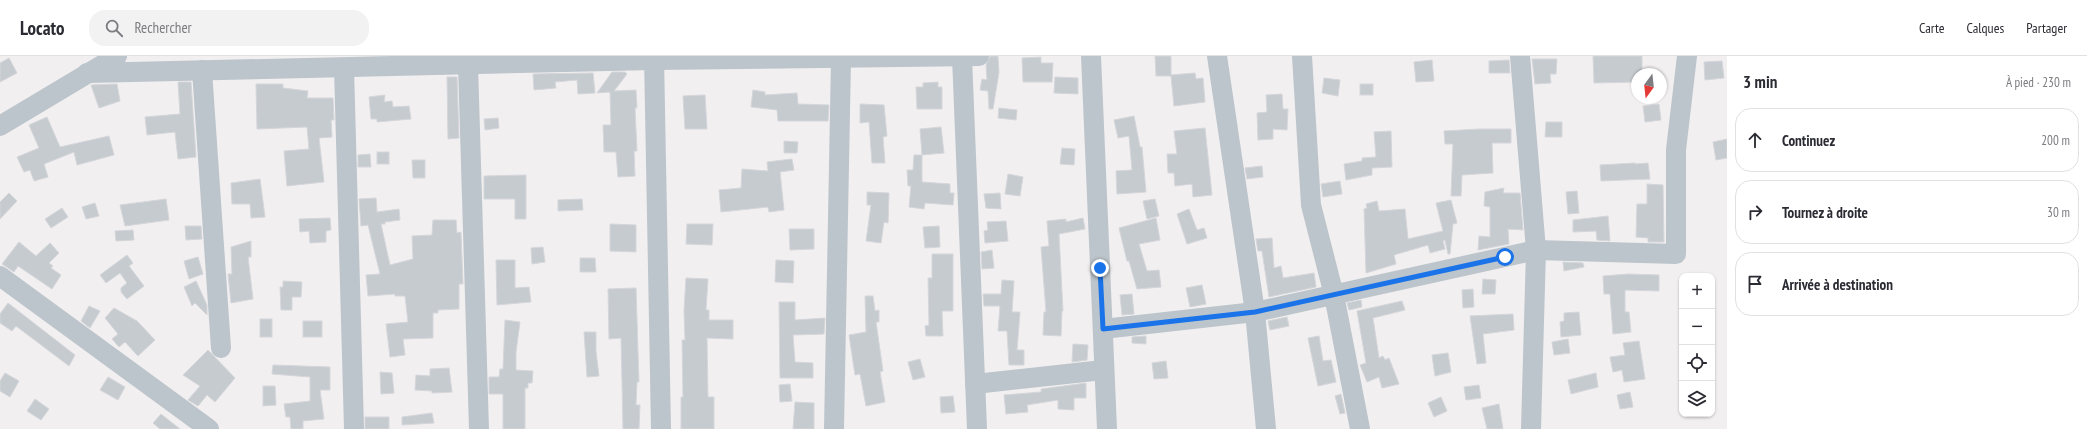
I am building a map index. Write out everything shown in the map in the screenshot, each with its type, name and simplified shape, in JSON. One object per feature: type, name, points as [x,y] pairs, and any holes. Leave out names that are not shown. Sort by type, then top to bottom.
[{"type":"street","points":[[0,126],[117,56]]},
{"type":"street","points":[[1091,56],[1103,329],[1103,370],[1107,429]]},
{"type":"street","points":[[1216,56],[1255,312],[1266,429]]},
{"type":"street","points":[[1302,56],[1311,205],[1334,295],[1360,429]]},
{"type":"street","points":[[1520,56],[1536,250],[1531,429]]},
{"type":"street","points":[[1103,329],[1255,312],[1536,250],[1676,254],[1676,150],[1687,56]]},
{"type":"street","points":[[87,73],[468,65],[654,58],[841,59],[970,57],[975,384],[978,429]]},
{"type":"street","points":[[654,58],[661,429]]},
{"type":"street","points":[[834,429],[841,59]]},
{"type":"street","points":[[468,65],[479,429]]},
{"type":"street","points":[[344,68],[354,429]]},
{"type":"street","points":[[202,70],[221,348]]},
{"type":"street","points":[[0,276],[209,429]]},
{"type":"street","points":[[975,384],[1103,370]]},
{"type":"building","points":[[990,56],[998,56],[999,72],[993,109],[989,109],[988,91],[980,90],[982,79],[987,80],[986,65]]},
{"type":"building","points":[[1155,56],[1171,56],[1171,75],[1195,73],[1196,79],[1203,78],[1205,102],[1174,106],[1171,76],[1156,76]]},
{"type":"building","points":[[1593,56],[1642,56],[1642,68],[1631,68],[1631,82],[1594,83]]},
{"type":"building","points":[[1041,57],[1041,63],[1053,63],[1052,82],[1023,82],[1022,58]]},
{"type":"building","points":[[9,58],[17,73],[0,82],[0,63]]},
{"type":"building","points":[[1532,59],[1557,59],[1556,74],[1550,74],[1551,83],[1535,84]]},
{"type":"building","points":[[1432,60],[1434,81],[1416,82],[1414,62]]},
{"type":"building","points":[[1509,60],[1510,73],[1489,73],[1489,61]]},
{"type":"building","points":[[1722,61],[1724,78],[1705,80],[1704,62]]},
{"type":"building","points":[[612,72],[625,72],[627,74],[614,91],[636,90],[637,108],[635,108],[637,151],[634,151],[635,176],[618,177],[616,152],[604,152],[603,125],[611,125],[610,92],[597,93]]},
{"type":"building","points":[[593,73],[595,93],[578,94],[577,80],[555,82],[556,88],[534,90],[533,74]]},
{"type":"building","points":[[447,77],[457,77],[459,138],[448,139]]},
{"type":"building","points":[[1055,77],[1078,78],[1078,94],[1054,93]]},
{"type":"building","points":[[1324,78],[1340,80],[1338,96],[1322,93]]},
{"type":"building","points":[[178,82],[191,82],[196,157],[178,159],[175,132],[147,135],[145,117],[180,114]]},
{"type":"building","points":[[938,82],[938,87],[942,87],[942,109],[917,109],[916,87],[923,87],[923,83]]},
{"type":"building","points":[[117,84],[120,101],[99,108],[91,85]]},
{"type":"building","points":[[256,84],[283,84],[283,88],[308,91],[307,98],[333,98],[334,120],[331,120],[332,137],[319,138],[324,182],[287,186],[284,151],[309,149],[307,127],[257,129]]},
{"type":"building","points":[[1360,84],[1373,84],[1373,95],[1360,95]]},
{"type":"building","points":[[753,90],[765,92],[765,95],[797,93],[798,104],[829,105],[828,121],[778,121],[777,110],[751,107]]},
{"type":"building","points":[[1282,94],[1283,109],[1288,109],[1287,130],[1273,129],[1273,139],[1258,140],[1257,113],[1267,112],[1266,95]]},
{"type":"building","points":[[385,95],[384,102],[392,101],[393,107],[409,106],[411,119],[377,122],[377,119],[371,119],[369,97]]},
{"type":"building","points":[[705,95],[707,129],[685,129],[683,96]]},
{"type":"building","points":[[860,104],[884,105],[887,136],[883,137],[885,163],[872,163],[869,122],[860,123]]},
{"type":"building","points":[[1659,104],[1661,120],[1645,122],[1643,106]]},
{"type":"building","points":[[999,108],[1017,110],[1016,120],[998,118]]},
{"type":"building","points":[[1134,116],[1140,147],[1142,147],[1146,192],[1117,194],[1116,171],[1132,170],[1129,136],[1118,138],[1114,120]]},
{"type":"building","points":[[47,117],[60,147],[109,136],[114,155],[77,165],[74,152],[44,164],[48,177],[34,181],[30,170],[24,172],[17,157],[39,148],[29,125]]},
{"type":"building","points":[[498,118],[499,128],[485,130],[484,119]]},
{"type":"building","points":[[1546,122],[1562,122],[1562,137],[1545,137]]},
{"type":"building","points":[[941,127],[944,153],[922,155],[920,129]]},
{"type":"building","points":[[1205,128],[1212,195],[1193,197],[1192,184],[1175,186],[1174,173],[1168,173],[1167,154],[1177,154],[1174,131]]},
{"type":"building","points":[[1511,129],[1511,143],[1492,143],[1493,173],[1462,175],[1461,196],[1451,196],[1453,144],[1445,144],[1444,131]]},
{"type":"building","points":[[1391,131],[1392,167],[1372,168],[1372,175],[1346,180],[1344,164],[1362,161],[1362,158],[1376,157],[1374,132]]},
{"type":"building","points":[[1727,139],[1727,158],[1716,160],[1713,142]]},
{"type":"building","points":[[784,141],[798,142],[797,153],[784,153]]},
{"type":"building","points":[[1062,148],[1075,149],[1074,165],[1060,164]]},
{"type":"building","points":[[377,152],[389,152],[389,164],[377,164]]},
{"type":"building","points":[[370,154],[371,167],[358,167],[358,155]]},
{"type":"building","points":[[914,155],[922,155],[922,182],[950,184],[950,193],[954,193],[953,205],[925,203],[924,209],[909,207],[911,186],[908,186],[907,170],[913,170]]},
{"type":"building","points":[[792,159],[794,170],[780,172],[784,210],[769,212],[768,207],[721,212],[719,190],[741,188],[742,169],[768,171],[767,162]]},
{"type":"building","points":[[412,160],[425,160],[425,178],[413,178]]},
{"type":"building","points":[[1648,163],[1650,179],[1601,181],[1600,165]]},
{"type":"building","points":[[1262,166],[1263,177],[1247,179],[1245,168]]},
{"type":"building","points":[[1008,174],[1023,177],[1020,196],[1005,194]]},
{"type":"building","points":[[526,175],[526,219],[515,219],[515,199],[484,199],[484,176]]},
{"type":"building","points":[[260,179],[265,217],[251,218],[250,204],[232,204],[231,183]]},
{"type":"building","points":[[1340,181],[1342,194],[1323,197],[1321,184]]},
{"type":"building","points":[[1647,184],[1663,185],[1664,242],[1648,242],[1648,238],[1636,237],[1637,204],[1647,204]]},
{"type":"building","points":[[1504,188],[1503,193],[1520,193],[1523,230],[1508,229],[1509,244],[1478,250],[1479,236],[1490,237],[1490,207],[1484,206],[1485,192]]},
{"type":"building","points":[[1577,191],[1579,213],[1568,214],[1566,192]]},
{"type":"building","points":[[867,192],[889,193],[888,223],[884,222],[881,243],[866,241],[871,205],[867,205]]},
{"type":"building","points":[[9,193],[17,201],[0,219],[0,202]]},
{"type":"building","points":[[1000,193],[1001,209],[986,208],[984,194]]},
{"type":"building","points":[[376,198],[377,212],[399,209],[400,220],[381,224],[390,265],[413,259],[412,236],[432,235],[433,220],[456,220],[457,233],[461,232],[463,284],[459,284],[459,309],[438,310],[438,313],[433,313],[433,338],[403,339],[405,355],[390,357],[386,324],[408,322],[405,296],[395,296],[395,294],[368,296],[366,275],[380,274],[368,225],[361,226],[359,199]]},
{"type":"building","points":[[166,199],[169,220],[125,226],[120,205]]},
{"type":"building","points":[[582,199],[583,210],[558,211],[558,200]]},
{"type":"building","points":[[1155,199],[1159,216],[1147,219],[1143,201]]},
{"type":"building","points":[[1451,200],[1457,223],[1453,224],[1450,254],[1448,254],[1445,240],[1443,241],[1445,249],[1430,253],[1428,245],[1394,255],[1396,264],[1366,273],[1364,209],[1367,208],[1366,204],[1377,201],[1379,211],[1405,209],[1408,239],[1443,231],[1436,203]]},
{"type":"building","points":[[95,203],[99,216],[86,219],[82,207]]},
{"type":"building","points":[[62,208],[68,217],[51,228],[45,219]]},
{"type":"building","points":[[1189,209],[1197,230],[1204,228],[1207,238],[1187,244],[1177,214]]},
{"type":"building","points":[[1608,216],[1610,241],[1597,240],[1596,231],[1573,232],[1573,220]]},
{"type":"building","points":[[330,218],[331,230],[326,231],[326,242],[310,243],[309,231],[300,232],[299,219]]},
{"type":"building","points":[[1083,218],[1085,229],[1059,234],[1063,311],[1061,336],[1043,335],[1044,312],[1046,312],[1041,247],[1049,246],[1047,221],[1066,219],[1066,222]]},
{"type":"building","points":[[1156,218],[1160,240],[1139,244],[1147,271],[1159,270],[1161,287],[1137,289],[1129,261],[1127,261],[1119,228]]},
{"type":"building","points":[[1006,221],[1008,241],[985,243],[984,231],[988,230],[987,222]]},
{"type":"building","points":[[610,224],[636,225],[636,252],[610,251]]},
{"type":"building","points":[[687,224],[713,224],[712,245],[686,244]]},
{"type":"building","points":[[185,226],[201,226],[202,239],[186,240]]},
{"type":"building","points":[[939,226],[940,247],[925,248],[923,227]]},
{"type":"building","points":[[789,229],[814,229],[814,249],[790,250]]},
{"type":"building","points":[[133,230],[134,240],[116,241],[115,231]]},
{"type":"building","points":[[1272,238],[1274,268],[1281,266],[1283,278],[1314,273],[1316,287],[1269,297],[1262,251],[1258,251],[1256,239]]},
{"type":"building","points":[[251,241],[251,257],[248,257],[253,299],[231,303],[228,274],[232,274],[231,247]]},
{"type":"building","points":[[19,242],[36,256],[50,243],[59,253],[49,263],[53,266],[51,268],[61,275],[52,289],[18,266],[14,272],[2,264]]},
{"type":"building","points":[[543,247],[545,262],[532,264],[531,248]]},
{"type":"building","points":[[992,250],[994,268],[982,269],[981,252]]},
{"type":"building","points":[[932,254],[953,254],[953,311],[942,311],[943,336],[926,336],[925,326],[929,325],[928,278],[932,278]]},
{"type":"building","points":[[127,255],[133,263],[129,266],[144,286],[127,299],[121,292],[121,288],[127,283],[120,273],[106,283],[100,275]]},
{"type":"building","points":[[198,257],[203,274],[189,279],[184,261]]},
{"type":"building","points":[[580,258],[595,258],[596,272],[580,272]]},
{"type":"building","points":[[496,260],[515,260],[515,288],[529,287],[531,302],[497,305]]},
{"type":"building","points":[[776,260],[794,261],[793,283],[775,282]]},
{"type":"building","points":[[1563,262],[1583,263],[1584,267],[1564,271]]},
{"type":"building","points":[[1628,274],[1659,275],[1659,291],[1625,290],[1625,312],[1629,312],[1631,332],[1613,334],[1610,294],[1604,294],[1603,276]]},
{"type":"building","points":[[686,278],[708,279],[706,310],[709,310],[709,320],[733,320],[733,339],[707,338],[708,397],[714,397],[714,429],[681,429],[681,397],[683,397],[682,340],[685,340],[684,311]]},
{"type":"building","points":[[1483,279],[1496,280],[1495,294],[1482,294]]},
{"type":"building","points":[[1002,280],[1014,281],[1012,312],[1020,312],[1017,350],[1024,350],[1024,365],[1009,365],[1007,331],[998,331],[1000,306],[984,306],[983,294],[1001,294]]},
{"type":"building","points":[[196,281],[207,305],[207,315],[195,303],[192,306],[184,287]]},
{"type":"building","points":[[283,281],[302,282],[301,297],[292,297],[292,310],[281,310],[280,287],[283,287]]},
{"type":"building","points":[[1202,285],[1206,304],[1190,307],[1186,288]]},
{"type":"building","points":[[636,288],[639,382],[637,382],[636,405],[640,405],[639,429],[623,429],[621,338],[609,339],[608,289]]},
{"type":"building","points":[[1473,289],[1474,307],[1463,308],[1462,290]]},
{"type":"building","points":[[1132,294],[1134,314],[1122,315],[1120,295]]},
{"type":"building","points":[[865,296],[873,296],[875,311],[879,310],[879,322],[876,322],[883,371],[880,372],[885,402],[866,406],[860,374],[855,375],[849,335],[866,332]]},
{"type":"building","points":[[1361,300],[1362,307],[1349,310],[1347,303]]},
{"type":"building","points":[[1402,301],[1405,310],[1373,318],[1379,358],[1383,356],[1385,360],[1389,358],[1399,384],[1382,388],[1379,377],[1367,382],[1360,365],[1366,363],[1357,311]]},
{"type":"building","points":[[779,302],[795,302],[795,320],[825,318],[824,334],[793,335],[795,362],[813,363],[813,378],[780,378]]},
{"type":"building","points":[[8,303],[75,355],[69,366],[16,326],[12,331],[0,323],[0,314]]},
{"type":"building","points":[[89,306],[100,311],[90,328],[81,321]]},
{"type":"building","points":[[114,308],[137,321],[155,340],[138,356],[125,342],[119,347],[112,339],[118,334],[105,318]]},
{"type":"building","points":[[1579,312],[1581,335],[1561,337],[1560,322],[1564,321],[1564,313]]},
{"type":"building","points":[[1513,314],[1514,330],[1483,334],[1486,363],[1477,364],[1470,316]]},
{"type":"building","points":[[1287,317],[1289,326],[1270,330],[1268,321]]},
{"type":"building","points":[[260,319],[272,319],[272,337],[260,337]]},
{"type":"building","points":[[505,320],[520,322],[516,352],[516,370],[533,371],[532,383],[528,383],[528,388],[525,388],[525,429],[503,429],[503,394],[489,394],[489,377],[499,377],[500,369],[503,369]]},
{"type":"building","points":[[303,321],[322,321],[322,337],[303,337]]},
{"type":"building","points":[[584,332],[596,332],[596,351],[599,376],[587,377]]},
{"type":"building","points":[[1146,336],[1146,344],[1132,343],[1132,337]]},
{"type":"building","points":[[1319,336],[1323,361],[1331,360],[1336,382],[1318,386],[1308,338]]},
{"type":"building","points":[[1568,339],[1570,353],[1554,355],[1552,342]]},
{"type":"building","points":[[1639,341],[1645,379],[1624,382],[1622,370],[1613,372],[1610,357],[1625,355],[1623,343]]},
{"type":"building","points":[[1073,344],[1088,345],[1087,360],[1072,362]]},
{"type":"building","points":[[208,350],[235,378],[215,402],[207,395],[198,406],[188,400],[200,386],[183,375]]},
{"type":"building","points":[[1448,353],[1451,372],[1435,376],[1432,355]]},
{"type":"building","points":[[920,359],[925,377],[913,380],[908,362]]},
{"type":"building","points":[[1166,361],[1168,378],[1154,379],[1152,363]]},
{"type":"building","points":[[273,365],[330,367],[330,390],[320,390],[324,419],[303,421],[303,429],[291,429],[290,417],[286,417],[284,404],[310,401],[310,377],[272,374]]},
{"type":"building","points":[[449,368],[452,392],[432,393],[432,391],[415,390],[416,375],[430,376],[430,369]]},
{"type":"building","points":[[380,372],[392,373],[394,393],[381,394]]},
{"type":"building","points":[[5,373],[19,381],[10,397],[0,391],[0,381]]},
{"type":"building","points":[[1596,373],[1598,387],[1571,394],[1568,380]]},
{"type":"building","points":[[108,377],[125,387],[118,400],[100,390]]},
{"type":"building","points":[[1086,383],[1086,398],[1074,398],[1074,410],[1058,409],[1058,400],[1027,405],[1028,412],[1006,414],[1004,395],[1041,392],[1041,389]]},
{"type":"building","points":[[790,384],[792,401],[780,402],[779,385]]},
{"type":"building","points":[[1479,385],[1481,398],[1466,400],[1464,387]]},
{"type":"building","points":[[263,386],[275,386],[276,405],[263,406]]},
{"type":"building","points":[[1630,392],[1633,407],[1620,409],[1617,395]]},
{"type":"building","points":[[1341,394],[1345,413],[1340,414],[1335,396]]},
{"type":"building","points":[[953,396],[955,412],[941,413],[940,397]]},
{"type":"building","points":[[1441,397],[1447,411],[1434,417],[1428,403]]},
{"type":"building","points":[[35,399],[49,409],[41,420],[27,411]]},
{"type":"building","points":[[795,402],[814,403],[814,429],[793,429]]},
{"type":"building","points":[[1499,404],[1503,429],[1487,429],[1482,408]]},
{"type":"building","points":[[432,413],[434,423],[402,425],[402,417]]},
{"type":"building","points":[[161,414],[180,429],[160,429],[153,423]]},
{"type":"building","points":[[365,417],[389,417],[389,429],[365,429]]},
{"type":"route","points":[[1100,268],[1103,329],[1255,312],[1505,257]]}]
